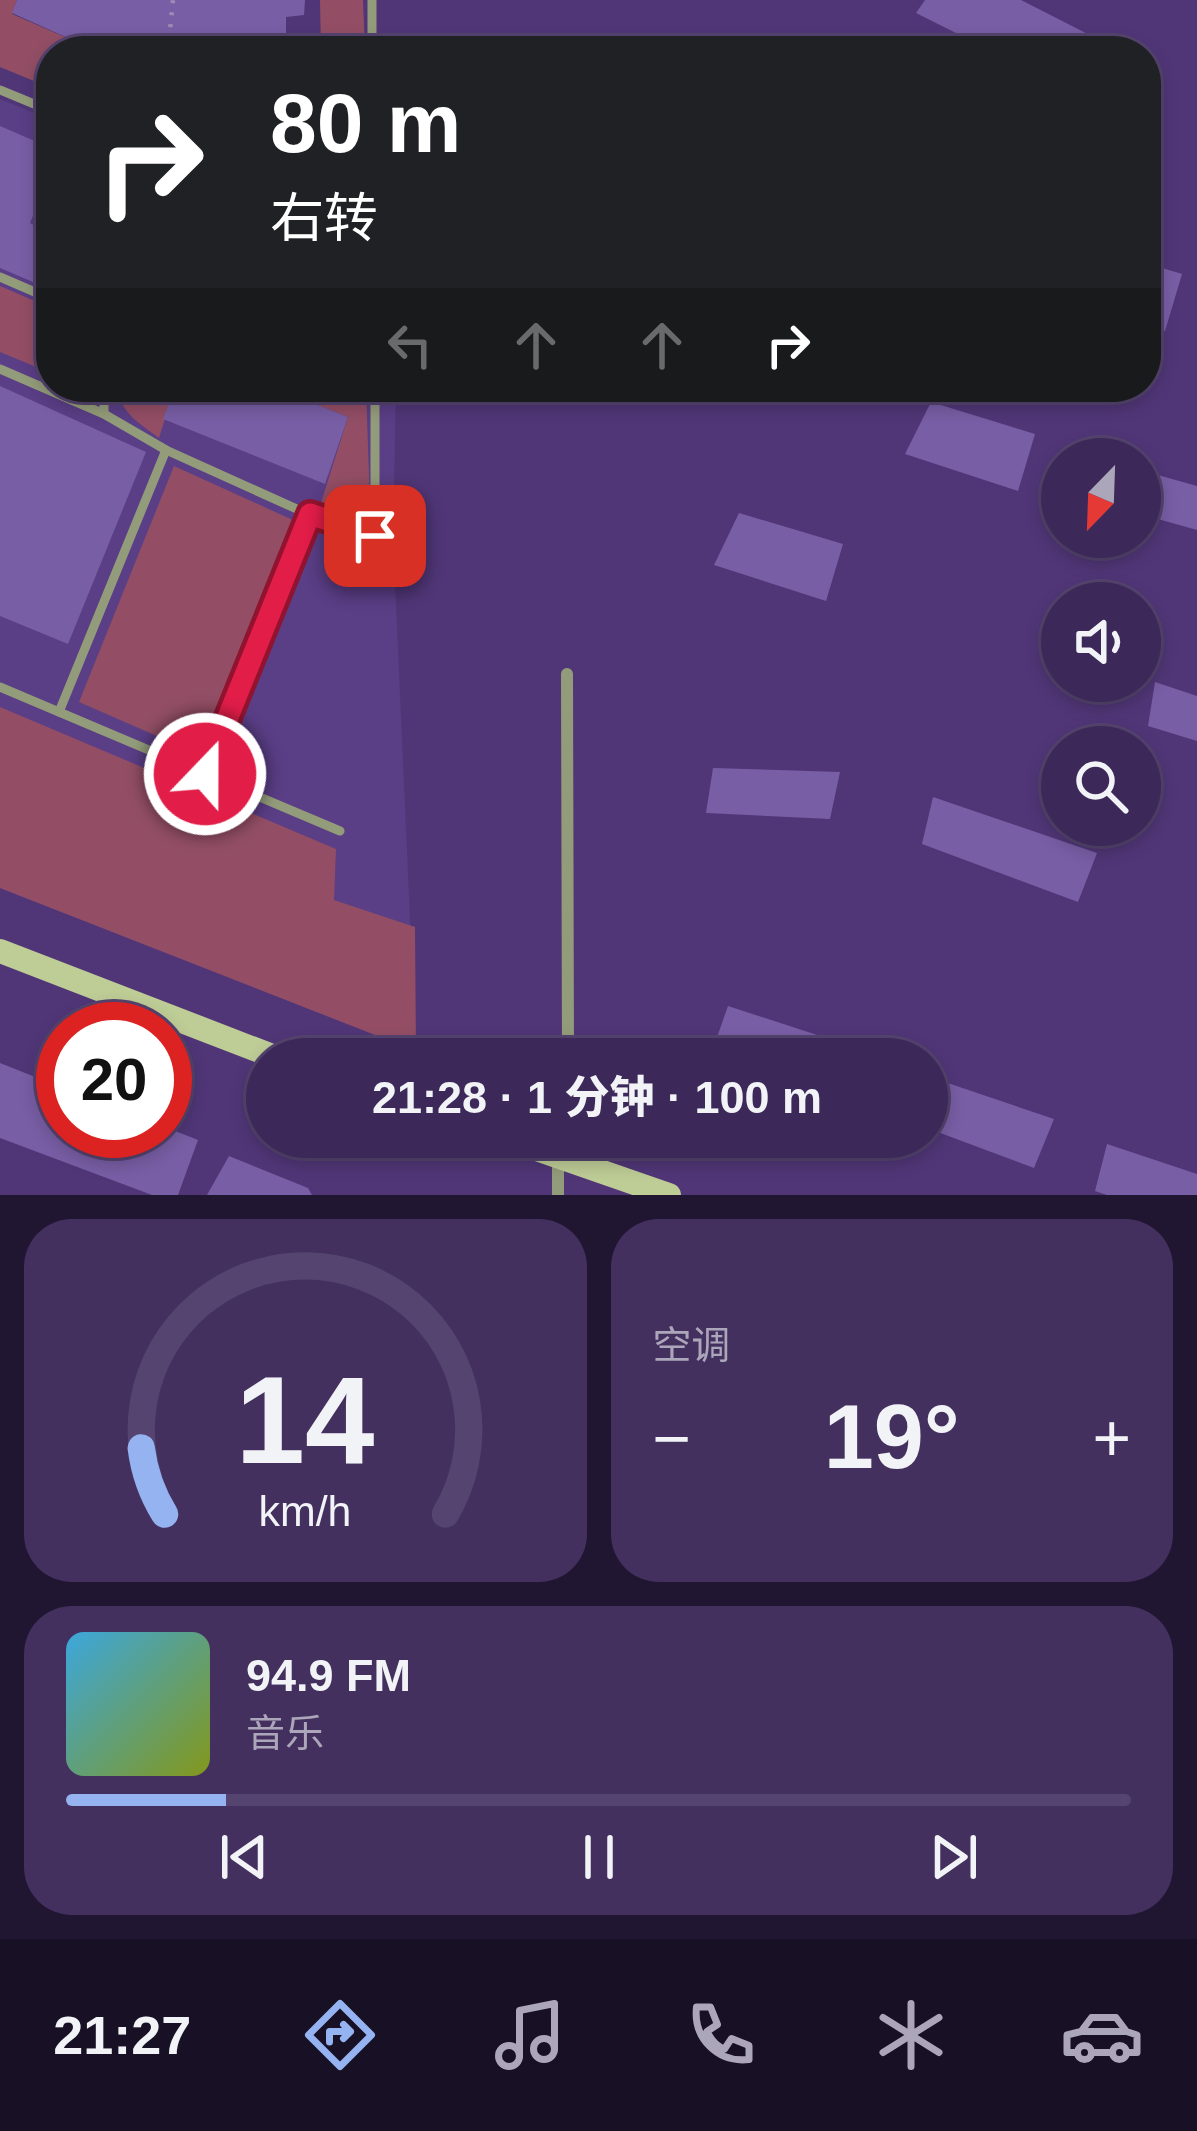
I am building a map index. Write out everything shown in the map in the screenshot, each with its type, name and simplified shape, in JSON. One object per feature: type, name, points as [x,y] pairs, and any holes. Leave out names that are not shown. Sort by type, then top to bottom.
[{"type":"main road","points":[[0,951],[246,1046]]},
{"type":"main road","points":[[587,1158],[669,1195]]},
{"type":"street","points":[[567,674],[568,1038]]},
{"type":"street","points":[[558,1195],[560,1158]]},
{"type":"lane","points":[[372,0],[372,36]]},
{"type":"lane","points":[[0,91],[36,105]]},
{"type":"lane","points":[[0,277],[36,293]]},
{"type":"lane","points":[[0,369],[36,385]]},
{"type":"lane","points":[[76,402],[166,450],[310,514],[375,536],[375,402]]},
{"type":"lane","points":[[104,402],[104,414]]},
{"type":"lane","points":[[59,712],[166,450]]},
{"type":"lane","points":[[205,774],[310,514]]},
{"type":"lane","points":[[0,687],[340,831]]},
{"type":"path","points":[[169,36],[173,0]]},
{"type":"shaded area","points":[[0,0],[17,0],[12,14],[63,36],[36,36],[36,82],[0,67]]},
{"type":"shaded area","points":[[320,0],[363,0],[364,36],[321,36]]},
{"type":"shaded area","points":[[0,99],[36,114],[36,402],[396,402],[393,538],[415,1038],[383,1038],[0,888]]},
{"type":"shaded area","points":[[0,286],[36,302],[36,367],[0,352]]},
{"type":"shaded area","points":[[122,402],[170,402],[159,438]]},
{"type":"shaded area","points":[[310,402],[367,402],[370,506],[360,525],[320,506],[348,417]]},
{"type":"shaded area","points":[[174,466],[295,521],[198,754],[79,702]]},
{"type":"shaded area","points":[[0,707],[336,849],[334,900],[415,927],[416,1038],[383,1038],[0,888]]},
{"type":"building","points":[[17,0],[305,0],[304,15],[286,17],[286,36],[63,36],[12,13]]},
{"type":"building","points":[[925,0],[1021,0],[1092,36],[962,36],[916,13]]},
{"type":"building","points":[[0,126],[36,142],[36,208],[30,223],[36,226],[36,283],[0,268]]},
{"type":"building","points":[[1161,268],[1182,274],[1165,331],[1161,330]]},
{"type":"building","points":[[0,386],[146,452],[68,644],[0,616]]},
{"type":"building","points":[[169,402],[310,402],[348,417],[325,484],[163,419]]},
{"type":"building","points":[[931,402],[1035,434],[1018,491],[905,454]]},
{"type":"building","points":[[1161,476],[1197,486],[1197,530],[1161,520]]},
{"type":"building","points":[[739,513],[843,544],[826,601],[714,565]]},
{"type":"building","points":[[1161,684],[1197,696],[1197,741],[1161,730],[1161,726],[1148,726],[1152,702],[1161,702]]},
{"type":"building","points":[[713,768],[840,772],[830,819],[706,813]]},
{"type":"building","points":[[933,797],[1041,834],[1041,846],[1076,846],[1097,853],[1078,902],[922,844]]},
{"type":"building","points":[[728,1006],[826,1038],[717,1038]]},
{"type":"building","points":[[0,1063],[36,1077],[36,1152],[0,1138]]},
{"type":"building","points":[[948,1083],[1054,1119],[1034,1168],[948,1136]]},
{"type":"building","points":[[1107,1144],[1197,1174],[1197,1195],[1095,1191]]},
{"type":"building","points":[[229,1156],[308,1188],[312,1195],[207,1195]]},
{"type":"building","points":[[53,1158],[191,1158],[178,1195],[152,1195]]},
{"type":"route","points":[[205,774],[310,514],[375,536]]}]
